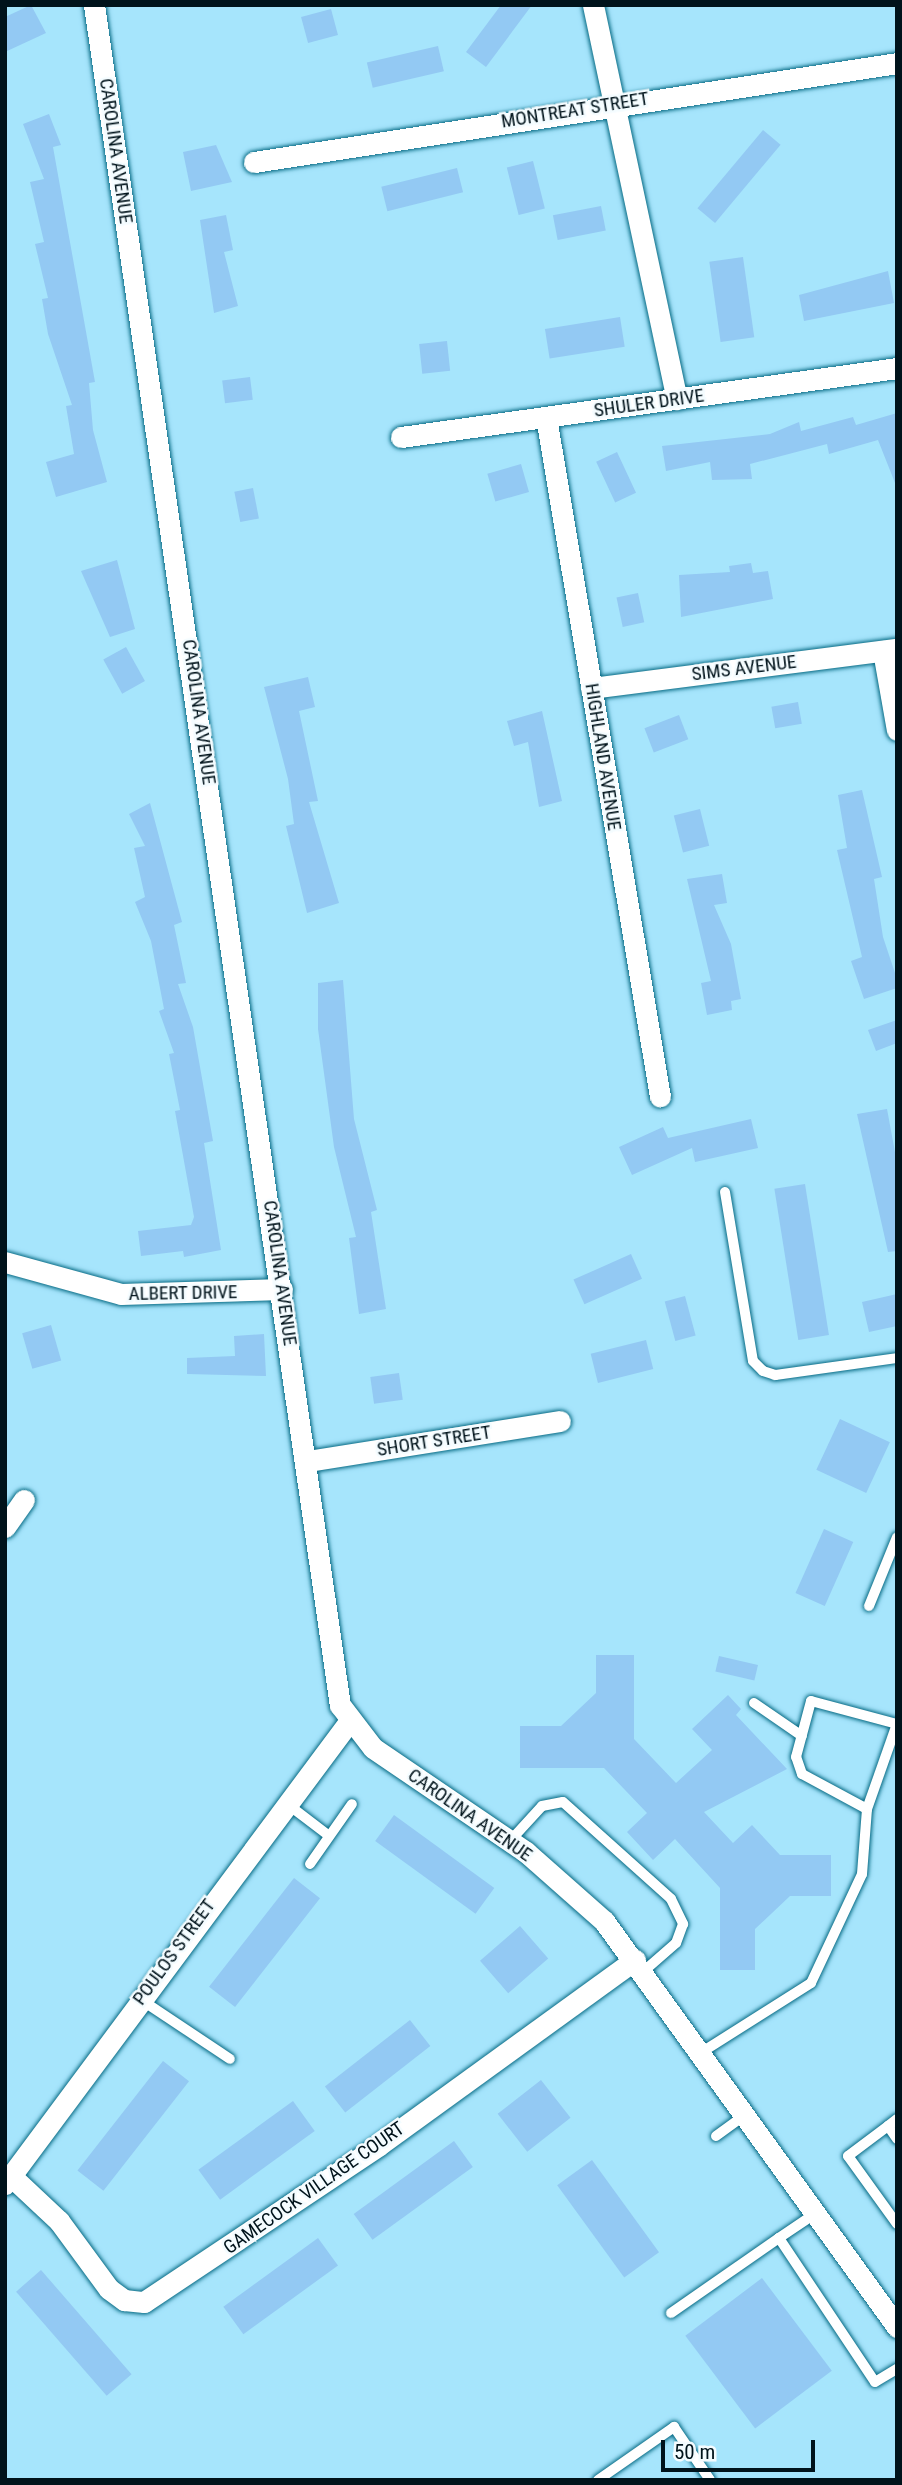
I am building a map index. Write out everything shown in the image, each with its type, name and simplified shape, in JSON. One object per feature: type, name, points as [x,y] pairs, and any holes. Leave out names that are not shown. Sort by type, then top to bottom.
[{"type":"street","name":"CAROLINA AVENUE","points":[[94,5],[308,1461],[337,1693],[348,1723],[373,1748],[510,1841],[573,1890],[640,1965],[897,2327]]},
{"type":"street","points":[[593,5],[677,399]]},
{"type":"street","name":"MONTREAT STREET","points":[[254,162],[615,103],[897,62]]},
{"type":"street","name":"SHULER DRIVE","points":[[401,438],[897,368]]},
{"type":"street","name":"HIGHLAND AVENUE","points":[[546,417],[660,1097]]},
{"type":"street","points":[[890,650],[897,730]]},
{"type":"street","name":"SIMS AVENUE","points":[[592,688],[890,650]]},
{"type":"street","name":"ALBERT DRIVE","points":[[5,1262],[121,1294],[282,1289]]},
{"type":"street","name":"SHORT STREET","points":[[308,1461],[560,1420]]},
{"type":"street","points":[[5,1527],[24,1500]]},
{"type":"street","name":"POULOS STREET","points":[[8,2180],[284,1802],[348,1723]]},
{"type":"street","name":"GAMECOCK VILLAGE COURT","points":[[8,2180],[59,2221],[108,2289],[124,2300],[144,2302],[379,2145],[640,1965]]},
{"type":"lane","points":[[725,1192],[753,1361],[763,1371],[775,1375],[897,1358]]},
{"type":"lane","points":[[869,1606],[897,1537]]},
{"type":"lane","points":[[702,2052],[811,1983],[862,1874],[867,1809],[897,1724],[811,1701],[796,1757],[802,1774],[867,1809]]},
{"type":"lane","points":[[754,1703],[802,1736]]},
{"type":"lane","points":[[510,1841],[542,1806],[563,1801],[671,1899],[683,1924],[676,1943],[640,1965]]},
{"type":"lane","points":[[284,1802],[328,1835]]},
{"type":"lane","points":[[310,1864],[352,1804]]},
{"type":"lane","points":[[140,1999],[230,2059]]},
{"type":"lane","points":[[716,2136],[746,2114]]},
{"type":"lane","points":[[897,2138],[892,2122],[848,2156],[897,2224]]},
{"type":"lane","points":[[671,2313],[816,2213]]},
{"type":"lane","points":[[779,2238],[875,2382],[897,2369]]},
{"type":"lane","points":[[598,2480],[674,2427],[710,2480]]},
{"type":"building","points":[[31,5],[46,33],[5,52],[5,17]]},
{"type":"building","points":[[501,5],[532,5],[486,67],[466,52]]},
{"type":"building","points":[[331,9],[338,35],[308,43],[301,17]]},
{"type":"building","points":[[438,46],[444,71],[373,88],[367,62]]},
{"type":"building","points":[[49,114],[61,145],[53,147],[95,382],[89,383],[93,430],[107,482],[56,497],[46,462],[74,454],[66,406],[72,405],[48,334],[42,299],[48,298],[35,244],[44,242],[30,182],[44,179],[23,124]]},
{"type":"building","points":[[763,130],[781,145],[715,223],[697,208]]},
{"type":"building","points":[[216,145],[232,182],[191,191],[183,152]]},
{"type":"building","points":[[533,161],[545,209],[519,215],[507,168]]},
{"type":"building","points":[[457,168],[463,192],[387,211],[381,187]]},
{"type":"building","points":[[601,206],[606,231],[558,240],[553,215]]},
{"type":"building","points":[[226,215],[233,250],[224,252],[238,306],[214,313],[200,220]]},
{"type":"building","points":[[743,257],[754,337],[721,342],[709,262]]},
{"type":"building","points":[[888,271],[894,303],[804,321],[799,295]]},
{"type":"building","points":[[620,317],[625,347],[550,359],[545,329]]},
{"type":"building","points":[[447,341],[450,371],[422,374],[419,344]]},
{"type":"building","points":[[250,377],[253,400],[225,403],[222,380]]},
{"type":"building","points":[[897,413],[897,488],[878,440],[829,454],[827,444],[750,464],[752,479],[712,480],[710,462],[666,471],[662,446],[770,434],[799,422],[801,431],[853,417],[856,425]]},
{"type":"building","points":[[617,452],[636,493],[615,503],[596,462]]},
{"type":"building","points":[[521,464],[529,492],[495,502],[487,474]]},
{"type":"building","points":[[253,488],[259,518],[240,522],[234,492]]},
{"type":"building","points":[[117,560],[135,629],[110,637],[81,571]]},
{"type":"building","points":[[751,563],[753,573],[768,571],[773,599],[681,617],[679,575],[730,572],[729,566]]},
{"type":"building","points":[[638,593],[644,622],[623,627],[616,598]]},
{"type":"building","points":[[126,647],[145,681],[122,694],[103,660]]},
{"type":"building","points":[[308,677],[315,707],[299,711],[318,801],[309,802],[339,903],[307,913],[286,826],[294,824],[288,779],[264,687]]},
{"type":"building","points":[[798,702],[802,724],[775,728],[771,707]]},
{"type":"building","points":[[542,711],[562,801],[539,807],[528,742],[514,746],[507,721]]},
{"type":"building","points":[[679,715],[688,739],[654,753],[644,728]]},
{"type":"building","points":[[862,790],[882,877],[874,879],[883,937],[897,979],[897,988],[864,999],[851,961],[862,957],[837,850],[847,848],[838,795]]},
{"type":"building","points":[[150,803],[182,922],[174,925],[186,983],[178,984],[193,1027],[213,1141],[204,1143],[221,1250],[184,1257],[183,1251],[141,1256],[138,1231],[191,1225],[194,1217],[175,1111],[180,1110],[169,1054],[174,1053],[159,1011],[164,1009],[151,941],[135,902],[145,897],[134,848],[145,846],[129,814]]},
{"type":"building","points":[[700,809],[709,846],[683,852],[674,816]]},
{"type":"building","points":[[722,874],[727,903],[714,905],[731,944],[741,999],[731,1001],[732,1010],[707,1015],[701,983],[711,981],[687,879]]},
{"type":"building","points":[[343,980],[354,1119],[377,1210],[371,1212],[386,1309],[359,1314],[349,1238],[356,1237],[334,1147],[318,1029],[318,983]]},
{"type":"building","points":[[897,1020],[897,1043],[876,1051],[868,1030]]},
{"type":"building","points":[[887,1109],[897,1163],[897,1251],[888,1252],[857,1114]]},
{"type":"building","points":[[751,1119],[758,1148],[695,1162],[692,1148],[632,1175],[619,1147],[663,1127],[668,1138]]},
{"type":"building","points":[[805,1184],[829,1335],[798,1340],[774,1189]]},
{"type":"building","points":[[631,1254],[642,1279],[584,1304],[573,1280]]},
{"type":"building","points":[[897,1294],[897,1326],[869,1332],[862,1302]]},
{"type":"building","points":[[685,1296],[696,1336],[675,1341],[665,1301]]},
{"type":"building","points":[[51,1325],[61,1361],[32,1369],[22,1333]]},
{"type":"building","points":[[264,1334],[266,1376],[187,1374],[187,1358],[235,1356],[234,1336]]},
{"type":"building","points":[[646,1340],[653,1369],[598,1383],[591,1354]]},
{"type":"building","points":[[399,1373],[403,1400],[374,1404],[370,1377]]},
{"type":"building","points":[[840,1419],[890,1442],[866,1493],[816,1470]]},
{"type":"building","points":[[824,1529],[853,1542],[825,1606],[796,1593]]},
{"type":"building","points":[[596,1655],[634,1655],[634,1739],[676,1783],[712,1750],[692,1729],[728,1695],[741,1709],[736,1715],[787,1769],[704,1812],[733,1843],[752,1825],[780,1855],[831,1855],[831,1896],[790,1896],[755,1929],[755,1970],[720,1970],[720,1888],[675,1839],[653,1860],[627,1832],[647,1813],[604,1768],[520,1768],[520,1726],[561,1726],[596,1693]]},
{"type":"building","points":[[719,1656],[758,1665],[754,1681],[715,1672]]},
{"type":"building","points":[[394,1815],[494,1888],[476,1914],[375,1841]]},
{"type":"building","points":[[294,1878],[320,1898],[235,2007],[209,1987]]},
{"type":"building","points":[[520,1926],[548,1958],[508,1993],[480,1961]]},
{"type":"building","points":[[410,2020],[430,2046],[345,2112],[325,2086]]},
{"type":"building","points":[[163,2061],[189,2081],[103,2191],[77,2171]]},
{"type":"building","points":[[541,2080],[571,2118],[527,2152],[498,2114]]},
{"type":"building","points":[[293,2101],[315,2131],[220,2200],[198,2170]]},
{"type":"building","points":[[454,2141],[473,2167],[372,2240],[354,2214]]},
{"type":"building","points":[[592,2160],[659,2252],[624,2278],[557,2185]]},
{"type":"building","points":[[318,2238],[338,2266],[243,2334],[223,2307]]},
{"type":"building","points":[[41,2270],[132,2374],[107,2396],[16,2292]]},
{"type":"building","points":[[762,2278],[832,2371],[755,2428],[685,2336]]}]
